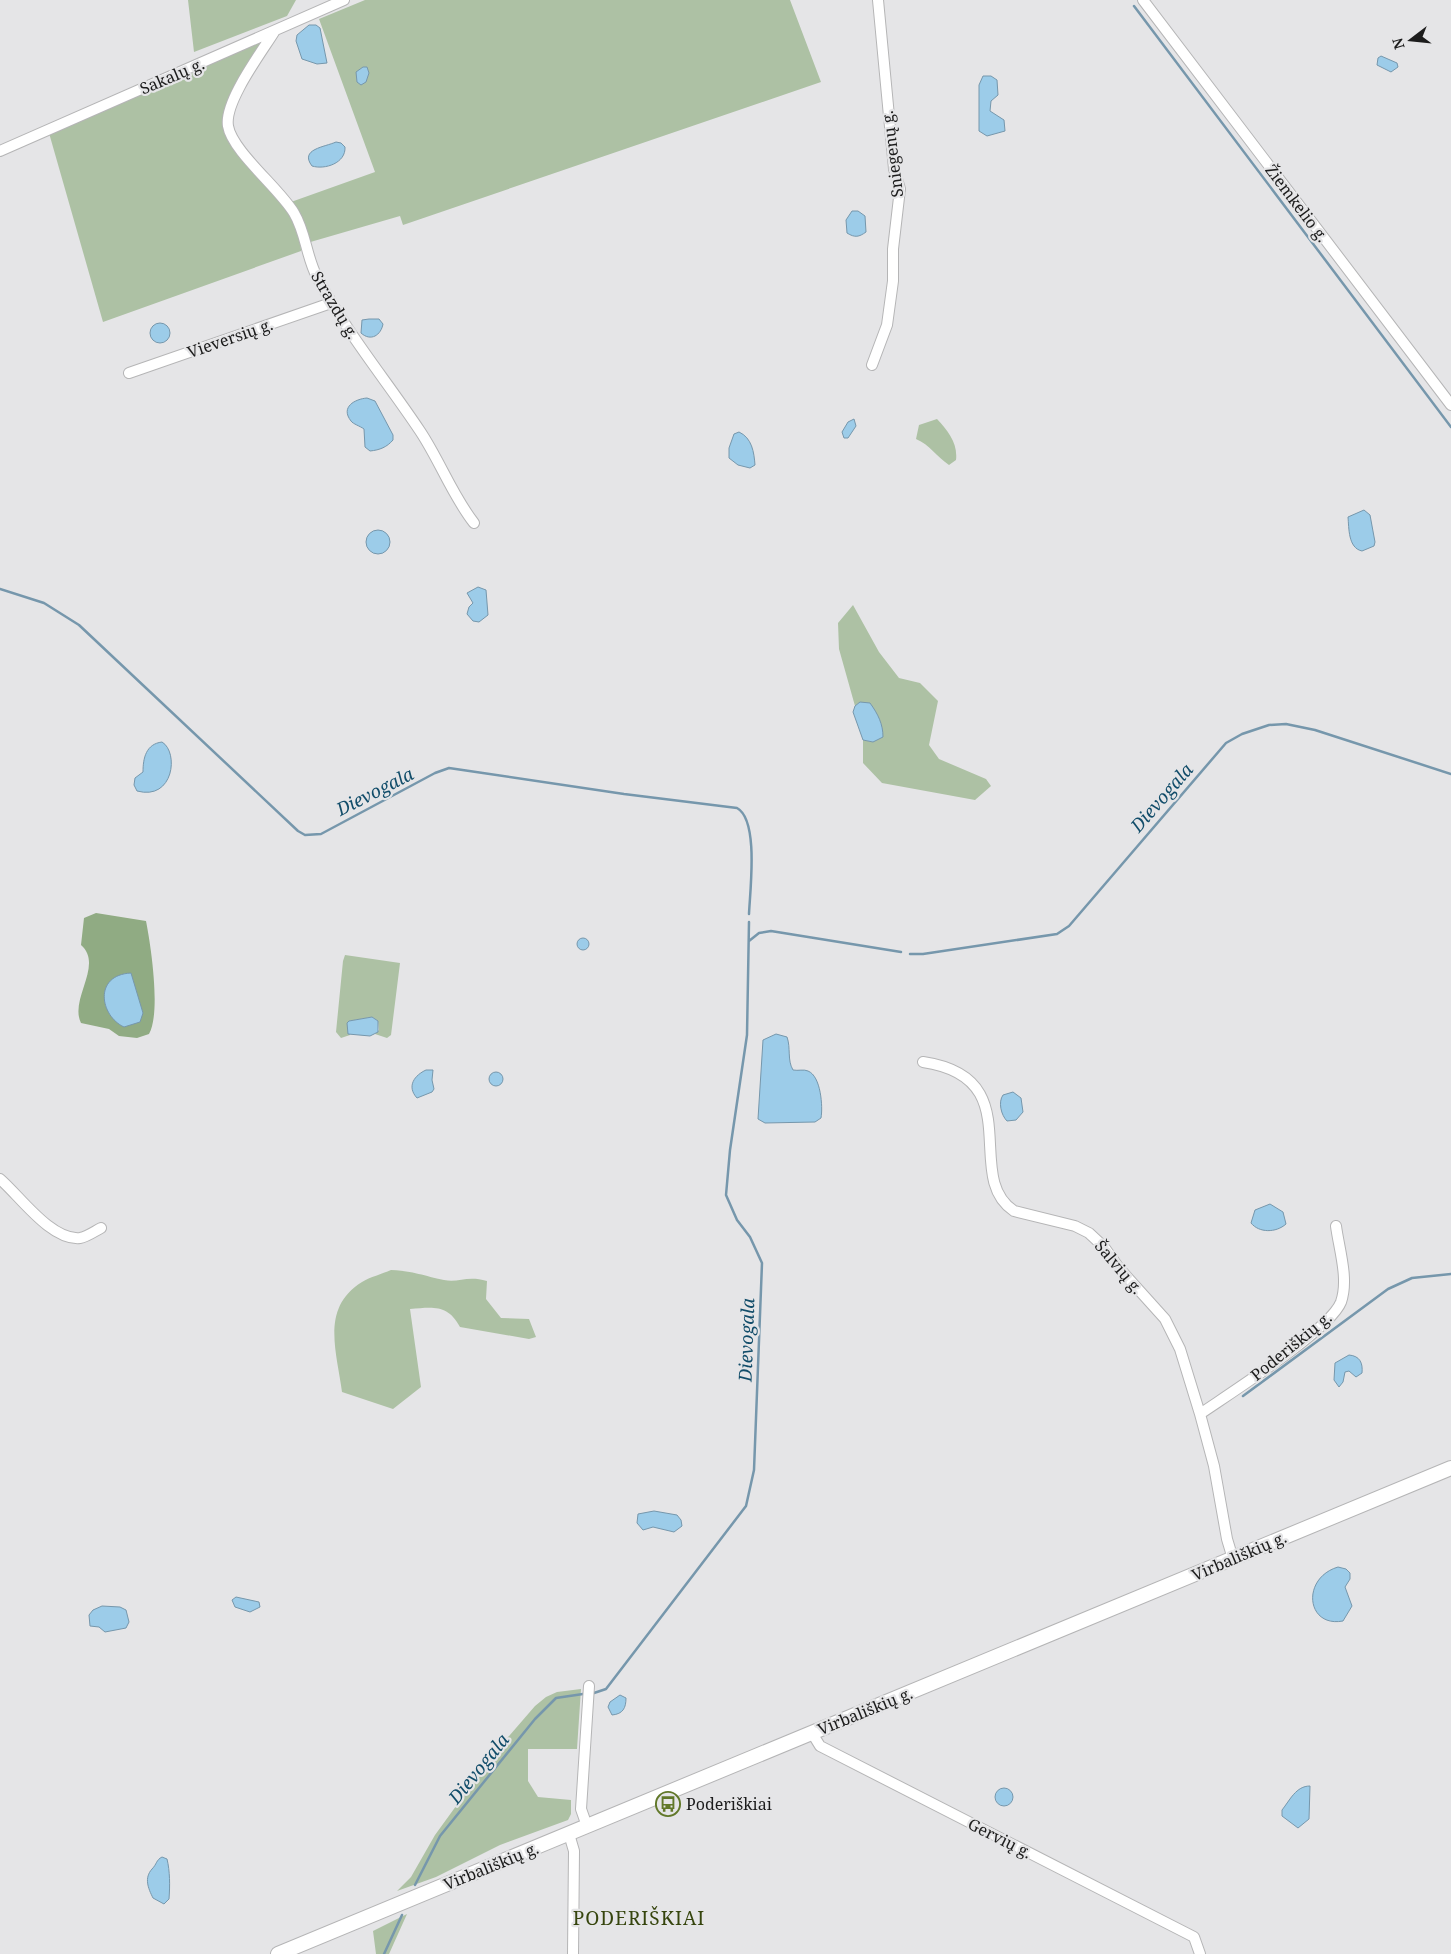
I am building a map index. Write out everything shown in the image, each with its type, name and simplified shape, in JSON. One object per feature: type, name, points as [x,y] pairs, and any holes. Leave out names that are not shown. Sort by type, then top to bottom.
[{"type":"main road","name":"Virbališkių g.","points":[[278,1954],[1451,1468]]},
{"type":"street","name":"Sakalų g.","points":[[0,151],[344,0]]},
{"type":"street","name":"Sniegenų g.","points":[[872,365],[887,325],[893,281],[892,249],[900,189],[893,159],[878,0]]},
{"type":"street","name":"Žiemkelio g.","points":[[1143,0],[1451,405]]},
{"type":"street","name":"Strazdų g.","points":[[274,32],[236,96],[229,112],[228,125],[236,143],[284,198],[295,214],[303,231],[308,259],[331,303],[422,433],[442,471],[474,522]]},
{"type":"street","name":"Vieversių g.","points":[[130,373],[331,303]]},
{"type":"street","name":"Šalvių g.","points":[[923,1062],[940,1065],[957,1072],[970,1080],[977,1092],[988,1119],[994,1184],[1006,1206],[1014,1212],[1075,1226],[1089,1233],[1104,1246],[1119,1268],[1164,1319],[1180,1349],[1200,1414],[1214,1466],[1227,1539],[1233,1559]]},
{"type":"street","points":[[0,1179],[33,1213],[61,1233],[81,1238],[101,1228]]},
{"type":"street","name":"Poderiškių g.","points":[[1200,1414],[1285,1354],[1332,1316],[1341,1302],[1344,1282],[1336,1226]]},
{"type":"street","points":[[587,1826],[581,1809],[589,1686]]},
{"type":"street","name":"Gervių g.","points":[[812,1733],[820,1746],[1194,1937],[1200,1954]]},
{"type":"street","points":[[569,1834],[574,1851],[573,1954]]},
{"type":"green space","points":[[188,0],[296,0],[287,16],[194,52]]},
{"type":"green space","points":[[365,0],[790,0],[821,82],[403,225],[400,216],[307,243],[291,202],[375,172],[319,19]]},
{"type":"green space","points":[[267,38],[225,122],[272,184],[283,202],[299,236],[301,251],[103,322],[49,133]]},
{"type":"green space","points":[[937,419],[954,443],[956,460],[949,465],[925,444],[916,439],[919,425]]},
{"type":"green space","points":[[853,605],[879,652],[899,678],[920,683],[938,701],[929,745],[939,759],[986,779],[991,786],[975,800],[882,783],[863,763],[863,740],[873,742],[860,702],[855,706],[839,649],[838,623]]},
{"type":"green space","points":[[96,913],[146,921],[155,996],[153,1024],[149,1034],[137,1038],[119,1036],[109,1029],[81,1023],[78,1014],[79,1004],[89,962],[87,953],[81,945],[84,918]]},
{"type":"green space","points":[[345,955],[400,963],[391,1035],[387,1038],[375,1034],[379,1030],[378,1021],[372,1017],[349,1021],[350,1035],[341,1038],[336,1032]]},
{"type":"green space","points":[[391,1270],[449,1281],[480,1279],[487,1281],[486,1299],[501,1318],[529,1319],[536,1337],[529,1339],[460,1327],[450,1314],[445,1311],[433,1308],[410,1309],[421,1387],[393,1409],[342,1392],[334,1332],[340,1305],[349,1293],[362,1282]]},
{"type":"green space","points":[[581,1689],[577,1749],[528,1749],[528,1781],[538,1797],[571,1800],[571,1814],[568,1820],[500,1845],[436,1877],[397,1891],[411,1877],[435,1835],[496,1751],[535,1706],[546,1697],[557,1692]]},
{"type":"green space","points":[[407,1914],[389,1954],[376,1954],[373,1931]]},
{"type":"water","points":[[309,25],[316,25],[320,28],[327,63],[317,64],[302,59],[296,41],[297,35]]},
{"type":"water","points":[[1381,56],[1397,63],[1398,67],[1391,72],[1377,65],[1378,58]]},
{"type":"water","points":[[363,67],[367,67],[369,73],[366,82],[361,85],[357,82],[356,72]]},
{"type":"water","points":[[983,76],[991,76],[997,80],[998,95],[991,101],[990,111],[1004,120],[1005,131],[987,136],[979,131],[979,85]]},
{"type":"water","points":[[336,142],[341,143],[345,147],[342,157],[338,161],[323,167],[312,166],[309,160],[311,152]]},
{"type":"water","points":[[852,211],[858,211],[865,216],[866,232],[859,236],[852,236],[847,233],[846,220]]},
{"type":"water","points":[[379,319],[383,324],[378,334],[372,337],[361,333],[362,320]]},
{"type":"water","points":[[160,323],[167,326],[170,333],[167,340],[160,343],[153,340],[150,333],[153,326]]},
{"type":"water","points":[[367,398],[375,401],[393,435],[393,440],[388,445],[370,451],[365,447],[364,429],[352,422],[347,412],[350,405],[354,402]]},
{"type":"water","points":[[854,419],[856,426],[848,438],[844,438],[842,432],[848,422]]},
{"type":"water","points":[[739,432],[747,438],[753,450],[755,465],[750,468],[738,465],[729,458],[729,448],[734,434]]},
{"type":"water","points":[[1364,510],[1370,515],[1375,542],[1374,546],[1362,551],[1357,549],[1352,542],[1348,517]]},
{"type":"water","points":[[378,530],[387,533],[390,542],[387,551],[378,554],[369,551],[366,542],[369,533]]},
{"type":"water","points":[[478,587],[486,590],[488,615],[479,622],[473,621],[467,614],[469,607],[473,603],[467,593]]},
{"type":"water","points":[[860,702],[870,703],[881,723],[883,737],[873,742],[863,740],[853,712],[855,706]]},
{"type":"water","points":[[162,742],[167,747],[171,765],[166,783],[159,789],[149,792],[137,791],[134,785],[135,778],[143,772],[146,752],[152,746]]},
{"type":"water","points":[[581,938],[585,938],[589,944],[585,950],[581,950],[577,946],[577,942]]},
{"type":"water","points":[[131,973],[143,1013],[140,1022],[124,1027],[116,1022],[110,1014],[104,997],[110,981],[119,975]]},
{"type":"water","points":[[372,1017],[378,1021],[378,1032],[370,1036],[348,1034],[347,1023],[349,1021]]},
{"type":"water","points":[[776,1034],[787,1037],[790,1062],[793,1070],[808,1071],[816,1079],[820,1092],[822,1113],[821,1118],[815,1122],[765,1123],[758,1119],[763,1040]]},
{"type":"water","points":[[426,1070],[433,1070],[432,1080],[434,1089],[432,1092],[417,1098],[412,1089],[413,1081]]},
{"type":"water","points":[[496,1072],[501,1074],[503,1079],[501,1084],[496,1086],[491,1084],[489,1079],[491,1074]]},
{"type":"water","points":[[1013,1092],[1021,1098],[1023,1112],[1016,1120],[1007,1121],[1000,1105],[1001,1098],[1003,1095]]},
{"type":"water","points":[[1270,1204],[1283,1212],[1286,1224],[1268,1231],[1258,1229],[1251,1223],[1255,1210]]},
{"type":"water","points":[[1349,1355],[1356,1357],[1360,1361],[1362,1373],[1356,1377],[1349,1371],[1345,1372],[1343,1382],[1339,1387],[1334,1380],[1335,1363]]},
{"type":"water","points":[[654,1511],[677,1515],[681,1520],[682,1526],[674,1532],[653,1527],[643,1530],[637,1523],[638,1514]]},
{"type":"water","points":[[1338,1567],[1346,1569],[1350,1573],[1350,1579],[1345,1587],[1352,1606],[1343,1621],[1331,1621],[1321,1617],[1315,1610],[1313,1601],[1314,1591],[1318,1581],[1326,1573]]},
{"type":"water","points":[[236,1597],[259,1602],[260,1607],[250,1612],[235,1607],[232,1600]]},
{"type":"water","points":[[102,1606],[120,1607],[126,1610],[129,1622],[126,1628],[105,1632],[99,1627],[90,1626],[89,1615],[93,1610]]},
{"type":"water","points":[[620,1695],[626,1698],[624,1708],[621,1712],[612,1715],[608,1707],[610,1702]]},
{"type":"water","points":[[1310,1786],[1309,1819],[1298,1828],[1282,1816],[1282,1810],[1297,1791]]},
{"type":"water","points":[[1004,1788],[1010,1791],[1013,1797],[1010,1803],[1004,1806],[998,1803],[995,1797],[998,1791]]},
{"type":"water","points":[[162,1857],[167,1859],[170,1879],[169,1899],[164,1904],[153,1898],[148,1883],[150,1872]]},
{"type":"waterway","points":[[1134,6],[1451,427]]},
{"type":"waterway","name":"Dievogala","points":[[0,589],[44,603],[79,625],[298,831],[305,835],[321,834],[435,773],[449,768],[624,794],[737,808],[744,815],[751,840],[749,914]]},
{"type":"waterway","name":"Dievogala","points":[[910,954],[923,954],[1057,934],[1069,926],[1226,743],[1242,734],[1269,725],[1286,724],[1315,730],[1451,774]]},
{"type":"waterway","name":"Dievogala","points":[[594,1693],[606,1689],[746,1506],[754,1470],[762,1263],[750,1237],[737,1220],[726,1195],[730,1150],[747,1035],[749,922]]},
{"type":"waterway","name":"Dievogala","points":[[749,941],[759,933],[771,931],[901,952]]},
{"type":"waterway","points":[[1243,1396],[1388,1289],[1412,1278],[1451,1274]]},
{"type":"waterway","name":"Dievogala","points":[[415,1885],[440,1836],[535,1719],[556,1698],[583,1694]]},
{"type":"waterway","name":"Dievogala","points":[[384,1954],[402,1915]]},
{"type":"place","name":"Poderiškiai","points":[[668,1804]]},
{"type":"district","name":"PODERIŠKIAI","points":[[639,1918]]}]
